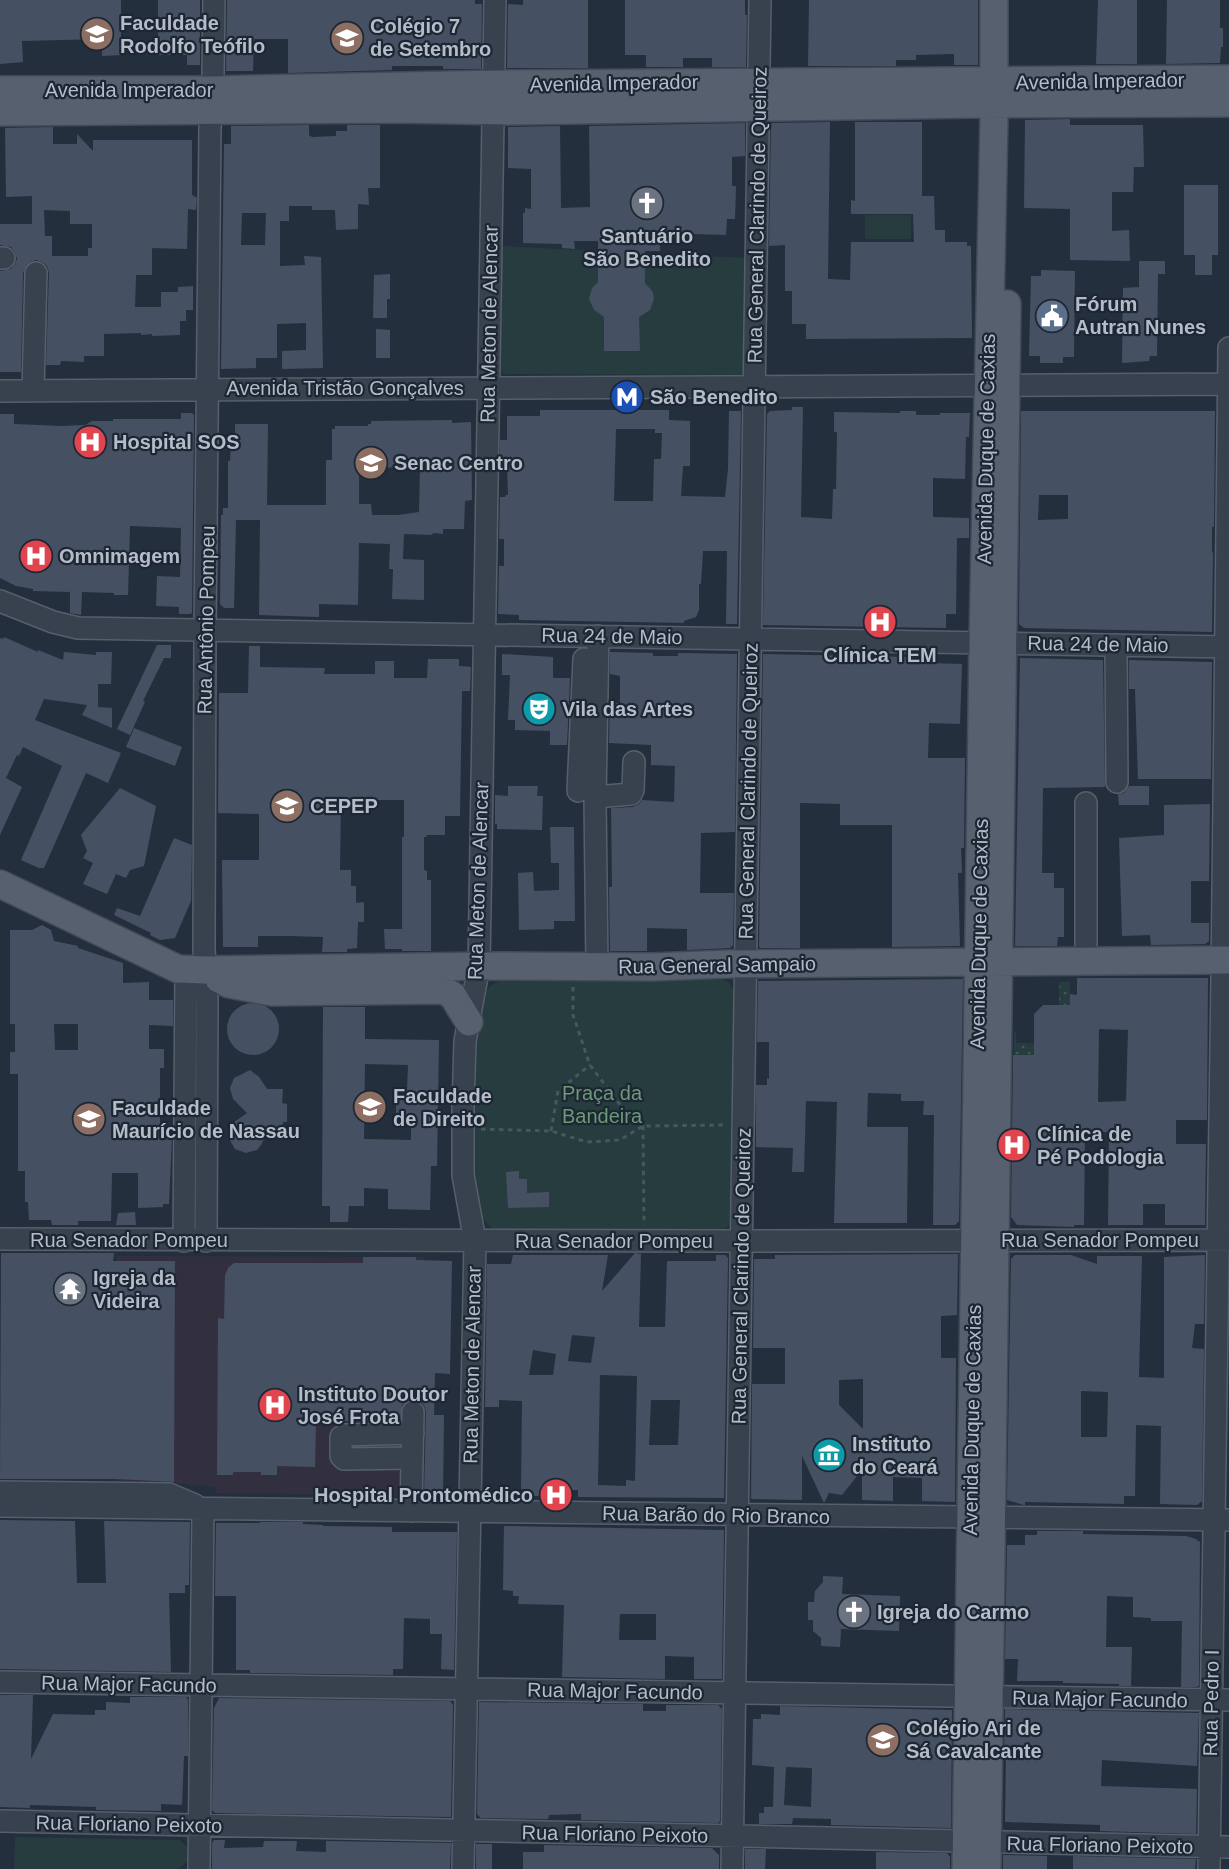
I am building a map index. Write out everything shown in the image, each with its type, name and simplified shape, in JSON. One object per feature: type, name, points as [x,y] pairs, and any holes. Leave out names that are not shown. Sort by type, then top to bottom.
[{"type":"main road","name":"Avenida Duque de Caxias","points":[[994,0],[1002,93]]},
{"type":"main road","name":"Avenida Duque de Caxias","points":[[966,1869],[976,1842],[1002,93],[1012,0]]},
{"type":"main road","name":"Avenida Imperador","points":[[1002,93],[1229,79]]},
{"type":"main road","name":"Avenida Imperador","points":[[0,90],[212,100]]},
{"type":"main road","name":"Avenida Imperador","points":[[0,112],[212,100],[1002,93],[1229,103]]},
{"type":"main road","points":[[0,885],[178,969],[196,970],[229,984],[272,992],[444,990],[453,996],[469,1022]]},
{"type":"main road","name":"Rua General Sampaio","points":[[196,970],[1226,960]]},
{"type":"main road","name":"Avenida Duque de Caxias","points":[[976,1842],[987,1869]]},
{"type":"street","name":"Rua Antônio Pompeu","points":[[184,1241],[196,970],[204,949],[205,630],[214,0]]},
{"type":"street","name":"Rua Meton de Alencar","points":[[463,1869],[475,1241],[464,1175],[463,1096],[465,1041],[478,966],[495,0]]},
{"type":"street","name":"Rua General Clarindo de Queiroz","points":[[732,1869],[760,0]]},
{"type":"street","points":[[33,391],[36,273]]},
{"type":"street","name":"Rua Pedro I","points":[[1209,1869],[1219,1847],[1229,348]]},
{"type":"street","name":"Avenida Tristão Gonçalves","points":[[0,391],[1229,384]]},
{"type":"street","name":"Rua 24 de Maio","points":[[0,601],[52,622],[78,628],[1227,646]]},
{"type":"street","points":[[592,635],[587,794],[597,967]]},
{"type":"street","points":[[1116,645],[1117,782]]},
{"type":"street","points":[[587,794],[631,794],[634,762]]},
{"type":"street","points":[[1086,803],[1086,962]]},
{"type":"street","name":"Rua Antônio Pompeu","points":[[196,970],[207,999],[206,1241]]},
{"type":"street","name":"Rua Senador Pompeu","points":[[0,1239],[985,1241],[1223,1239]]},
{"type":"street","points":[[411,1511],[413,1412]]},
{"type":"street","points":[[412,1458],[344,1459],[341,1456],[341,1437],[344,1435],[413,1433]]},
{"type":"street","name":"Rua Barão do Rio Branco","points":[[0,1492],[169,1494],[203,1509]]},
{"type":"street","name":"Rua Barão do Rio Branco","points":[[0,1506],[1221,1520]]},
{"type":"street","points":[[199,1869],[203,1509]]},
{"type":"street","name":"Rua Major Facundo","points":[[0,1682],[1220,1700]]},
{"type":"street","name":"Rua Floriano Peixoto","points":[[0,1821],[1219,1847]]},
{"type":"street","points":[[1217,1869],[1223,1858],[1229,1857]]},
{"type":"path","points":[[572,979],[573,1016],[590,1065],[627,1114],[643,1126]]},
{"type":"path","points":[[551,1131],[558,1091],[590,1065]]},
{"type":"path","points":[[473,1129],[551,1131],[587,1142],[620,1140],[643,1126],[743,1123]]},
{"type":"path","points":[[643,1126],[644,1230]]},
{"type":"shaded area","name":"Instituto Doutor José Frota","points":[[117,1256],[424,1257],[423,1372],[435,1373],[434,1437],[423,1438],[422,1496],[216,1493],[215,1487],[174,1483],[116,1482]]},
{"type":"green space","points":[[865,215],[911,215],[911,239],[865,239]]},
{"type":"green space","points":[[499,246],[748,258],[745,372],[740,375],[504,374],[499,370]]},
{"type":"green space","name":"Praça da Bandeira","points":[[718,977],[729,983],[735,992],[732,1221],[726,1228],[719,1231],[494,1230],[488,1225],[481,1216],[472,1166],[471,1067],[481,1001],[490,986],[505,978]]},
{"type":"green space","points":[[1059,982],[1070,982],[1070,1005],[1059,1005]]},
{"type":"green space","points":[[1014,1032],[1016,1032],[1016,1043],[1034,1043],[1034,1055],[1014,1055]]},
{"type":"green space","points":[[15,1837],[180,1840],[188,1848],[188,1861],[178,1869],[14,1869]]},
{"type":"building","points":[[0,0],[121,0],[121,55],[102,56],[102,39],[22,41],[23,62],[0,64]]},
{"type":"building","points":[[158,0],[200,0],[200,65],[187,65],[187,55],[158,55]]},
{"type":"building","name":"Colégio 7 de Setembro","points":[[227,0],[475,0],[475,4],[482,4],[481,69],[392,66],[392,70],[288,73],[288,39],[254,39],[253,71],[226,71]]},
{"type":"building","points":[[523,0],[588,0],[588,68],[507,68],[508,4],[523,5]]},
{"type":"building","points":[[625,0],[745,0],[746,67],[712,67],[712,58],[683,58],[683,67],[646,67],[646,55],[625,55]]},
{"type":"building","points":[[809,0],[978,0],[978,65],[954,65],[954,54],[916,55],[916,60],[896,60],[896,66],[808,66]]},
{"type":"building","points":[[1098,0],[1137,0],[1137,64],[1096,64]]},
{"type":"building","points":[[1167,0],[1220,0],[1223,47],[1221,47],[1220,63],[1166,64]]},
{"type":"building","points":[[1070,119],[1070,125],[1143,125],[1144,167],[1134,167],[1133,192],[1112,192],[1112,231],[1129,230],[1130,261],[1070,260],[1070,209],[1024,208],[1025,120]]},
{"type":"building","points":[[830,122],[828,279],[850,280],[851,242],[914,242],[913,214],[851,214],[851,200],[855,201],[855,122],[922,122],[922,196],[934,196],[935,230],[945,230],[945,242],[967,242],[967,246],[971,246],[972,338],[806,339],[806,324],[792,324],[792,291],[785,291],[785,245],[769,246],[771,123]]},
{"type":"building","points":[[745,123],[745,156],[732,157],[732,186],[736,186],[735,219],[727,219],[726,235],[692,234],[692,238],[660,238],[660,251],[645,251],[645,283],[653,292],[654,299],[650,310],[639,317],[640,351],[604,351],[604,317],[594,310],[589,299],[592,288],[598,282],[598,241],[574,241],[575,249],[562,248],[562,244],[523,243],[523,213],[525,213],[525,208],[531,209],[531,169],[508,168],[508,127],[560,126],[561,208],[590,207],[589,126]]},
{"type":"building","points":[[309,125],[309,135],[312,137],[336,136],[336,131],[347,131],[347,125],[380,125],[380,188],[368,188],[369,205],[358,204],[358,229],[336,230],[335,210],[312,210],[312,206],[289,206],[289,221],[280,221],[280,266],[305,265],[304,256],[321,257],[323,368],[282,369],[282,351],[306,350],[306,323],[277,324],[277,358],[256,358],[256,368],[221,369],[224,144],[231,144],[231,126]],"holes":[[[242,213],[266,213],[265,245],[241,245]]]},
{"type":"building","points":[[53,127],[53,144],[77,144],[77,134],[93,151],[93,140],[192,140],[192,195],[197,198],[196,210],[188,209],[187,249],[152,248],[152,275],[136,275],[135,307],[161,307],[161,292],[178,292],[178,287],[193,286],[193,310],[186,310],[186,321],[180,321],[180,335],[104,334],[104,356],[84,356],[84,362],[61,361],[60,365],[46,365],[49,273],[47,266],[36,260],[26,266],[23,273],[21,372],[0,372],[0,271],[11,269],[17,259],[11,247],[0,245],[0,224],[32,224],[32,196],[6,197],[5,128]],"holes":[[[44,210],[70,211],[70,224],[92,224],[92,248],[88,248],[88,256],[52,256],[52,236],[45,236]]]},
{"type":"building","points":[[1184,185],[1218,185],[1218,255],[1212,255],[1212,275],[1195,275],[1195,255],[1184,255]]},
{"type":"building","points":[[1139,261],[1165,261],[1165,274],[1158,274],[1157,356],[1150,356],[1149,361],[1122,363],[1123,288],[1139,287]]},
{"type":"building","name":"Fórum Autran Nunes","points":[[1041,270],[1075,271],[1074,357],[1063,357],[1063,363],[1040,363],[1040,356],[1029,356],[1031,276],[1041,276]]},
{"type":"building","points":[[390,274],[387,318],[373,318],[374,275]]},
{"type":"building","points":[[376,329],[390,330],[390,358],[376,358]]},
{"type":"building","points":[[792,407],[803,407],[801,517],[832,519],[833,489],[836,489],[837,432],[834,432],[834,412],[900,413],[900,411],[916,411],[916,415],[970,413],[969,437],[966,437],[965,479],[933,478],[933,517],[969,518],[969,538],[957,538],[956,614],[946,614],[946,628],[763,625],[767,414],[770,411],[792,410]]},
{"type":"building","points":[[540,410],[669,410],[669,420],[690,421],[690,466],[683,466],[681,496],[725,497],[729,411],[741,411],[737,624],[726,624],[727,551],[703,551],[699,610],[696,617],[684,623],[519,620],[519,615],[498,614],[499,566],[504,566],[504,539],[499,539],[500,497],[508,495],[507,467],[500,467],[500,440],[507,440],[507,416],[540,416]],"holes":[[[616,429],[655,429],[655,433],[662,433],[661,459],[654,459],[653,501],[614,501]]]},
{"type":"building","points":[[1021,411],[1215,411],[1212,632],[1024,628],[1019,624]],"holes":[[[1039,495],[1068,495],[1068,519],[1038,520]]]},
{"type":"building","points":[[181,413],[194,415],[192,613],[179,614],[179,607],[156,606],[157,576],[180,577],[181,528],[130,526],[128,595],[82,592],[81,615],[70,613],[70,592],[33,591],[33,589],[16,586],[0,578],[0,414],[14,414],[14,424],[61,426],[85,425],[92,421],[113,421],[113,419],[181,419]]},
{"type":"building","points":[[452,420],[452,423],[471,422],[472,500],[465,501],[464,529],[443,529],[443,534],[433,533],[432,535],[404,534],[403,559],[424,560],[424,600],[392,599],[393,569],[389,569],[390,544],[359,543],[358,605],[319,604],[319,617],[259,615],[260,520],[236,520],[234,608],[224,608],[220,604],[221,515],[223,515],[223,508],[228,508],[228,461],[230,461],[231,442],[235,442],[235,424],[268,424],[267,505],[326,505],[326,460],[332,460],[332,429],[335,429],[335,426],[368,426],[371,421]],"holes":[[[420,467],[419,512],[372,515],[371,504],[359,504],[359,468]]]},
{"type":"building","points":[[4,637],[63,660],[64,652],[96,655],[96,652],[112,652],[111,684],[98,684],[98,707],[112,708],[112,728],[82,715],[87,705],[44,699],[35,720],[121,753],[108,783],[86,773],[44,868],[21,860],[62,766],[23,747],[6,778],[22,787],[0,835],[0,638]]},
{"type":"building","points":[[157,645],[171,645],[171,658],[164,658],[143,701],[145,702],[130,735],[117,729]]},
{"type":"building","points":[[249,646],[260,646],[260,667],[325,668],[324,674],[375,674],[375,661],[394,661],[394,678],[427,678],[428,659],[459,659],[459,666],[471,667],[470,691],[462,691],[460,816],[445,816],[445,835],[426,835],[427,837],[424,837],[424,870],[427,871],[427,880],[431,880],[431,951],[385,949],[384,929],[402,929],[404,800],[341,800],[340,870],[351,870],[351,886],[356,886],[356,903],[364,902],[364,922],[358,922],[357,948],[347,949],[347,952],[322,952],[323,937],[290,936],[258,936],[258,947],[223,947],[222,860],[259,860],[259,814],[218,813],[219,693],[248,693]]},
{"type":"building","points":[[610,652],[653,653],[653,656],[678,656],[678,653],[737,654],[735,832],[701,833],[700,893],[734,893],[733,945],[730,948],[687,950],[687,929],[647,928],[647,951],[610,951],[611,808],[633,807],[642,800],[674,802],[675,766],[651,765],[651,745],[609,743],[610,703],[620,703],[620,676],[610,674]]},
{"type":"building","name":"Vila das Artes","points":[[502,654],[553,657],[553,678],[570,678],[567,745],[550,745],[550,731],[515,730],[515,720],[508,720],[510,675],[502,675]]},
{"type":"building","points":[[763,654],[906,657],[906,659],[927,659],[928,663],[962,664],[960,724],[929,723],[928,758],[965,758],[964,848],[961,848],[962,873],[958,873],[960,946],[892,947],[892,825],[840,825],[840,804],[800,803],[800,948],[760,948]]},
{"type":"building","points":[[1020,658],[1103,660],[1105,787],[1043,788],[1042,873],[1054,873],[1054,888],[1064,888],[1064,937],[1058,937],[1057,946],[1015,946]]},
{"type":"building","points":[[1129,660],[1212,662],[1211,779],[1138,779],[1135,689],[1129,689]]},
{"type":"building","points":[[134,728],[182,747],[175,766],[126,747]]},
{"type":"building","points":[[508,786],[538,786],[537,796],[543,796],[542,830],[497,829],[495,795],[508,796]]},
{"type":"building","points":[[1129,786],[1149,786],[1149,805],[1119,805],[1118,794],[1124,793]]},
{"type":"building","points":[[120,788],[156,806],[144,866],[130,870],[126,878],[116,874],[107,894],[83,884],[93,863],[83,858],[87,851],[81,835]]},
{"type":"building","points":[[1210,804],[1209,881],[1191,881],[1191,923],[1209,923],[1209,941],[1205,944],[1151,945],[1150,935],[1122,936],[1119,838],[1164,835],[1164,805]]},
{"type":"building","points":[[550,827],[574,827],[575,921],[554,921],[554,929],[519,930],[518,873],[533,872],[534,891],[559,890],[559,863],[551,863]]},
{"type":"building","points":[[174,838],[192,845],[191,901],[175,938],[160,940],[150,935],[151,933],[114,915],[117,908],[140,916]]},
{"type":"building","points":[[42,925],[51,930],[54,941],[78,946],[78,948],[123,963],[123,983],[149,982],[149,1000],[173,1000],[173,1026],[149,1025],[149,1049],[164,1049],[164,1068],[160,1068],[160,1137],[172,1138],[169,1204],[163,1204],[163,1207],[138,1208],[138,1173],[112,1173],[111,1221],[78,1221],[78,1225],[52,1225],[51,1220],[29,1220],[28,1202],[25,1202],[25,1171],[18,1171],[18,1074],[10,1074],[10,1052],[15,1052],[15,1024],[10,1024],[10,930],[32,930]],"holes":[[[54,1024],[78,1024],[78,1050],[55,1050]]]},
{"type":"building","points":[[1077,978],[1208,978],[1207,1120],[1176,1120],[1176,1144],[1206,1144],[1205,1225],[1165,1225],[1165,1204],[1143,1204],[1143,1225],[1108,1225],[1109,1132],[1085,1132],[1084,1225],[1074,1225],[1074,1227],[1017,1225],[1011,1217],[1013,1055],[1034,1055],[1034,1014],[1043,1005],[1070,1005],[1070,994],[1077,995]],"holes":[[[1099,1029],[1128,1030],[1126,1101],[1098,1102]]]},
{"type":"building","points":[[963,979],[959,1221],[955,1225],[933,1225],[934,1115],[923,1115],[924,1101],[901,1101],[901,1094],[868,1093],[867,1127],[908,1127],[907,1223],[834,1223],[837,1102],[806,1101],[804,1172],[792,1172],[793,1148],[756,1147],[756,1085],[767,1085],[767,1078],[769,1079],[769,1042],[757,1042],[758,981]]},
{"type":"building","points":[[248,1003],[258,1003],[272,1010],[279,1029],[272,1048],[258,1055],[248,1055],[238,1051],[231,1044],[227,1034],[227,1024],[231,1014],[238,1007]]},
{"type":"building","points":[[323,1007],[365,1007],[365,1039],[439,1040],[437,1166],[431,1166],[430,1210],[388,1209],[388,1189],[364,1188],[364,1206],[349,1206],[348,1222],[330,1222],[330,1206],[322,1206]],"holes":[[[365,1064],[408,1065],[407,1090],[396,1089],[396,1114],[411,1115],[411,1140],[364,1139]]]},
{"type":"building","points":[[250,1070],[259,1077],[267,1089],[283,1089],[282,1103],[287,1104],[287,1122],[283,1122],[283,1136],[265,1137],[257,1150],[246,1153],[235,1149],[229,1139],[233,1123],[247,1113],[233,1099],[230,1088],[234,1078]]},
{"type":"building","points":[[519,1171],[519,1179],[527,1179],[527,1193],[549,1192],[549,1207],[508,1208],[506,1172]]},
{"type":"building","points":[[135,1212],[136,1225],[116,1225],[118,1213]]},
{"type":"building","points":[[1,1253],[114,1253],[113,1261],[175,1261],[174,1482],[116,1479],[0,1479]]},
{"type":"building","points":[[635,1253],[641,1254],[639,1327],[665,1327],[667,1261],[716,1261],[716,1255],[725,1255],[728,1258],[724,1498],[578,1497],[578,1490],[546,1490],[546,1496],[529,1496],[529,1489],[521,1489],[522,1401],[499,1400],[499,1407],[485,1407],[487,1264],[511,1264],[513,1255],[608,1255],[602,1291]],"holes":[[[572,1335],[595,1337],[591,1363],[568,1361]],[[533,1350],[556,1354],[553,1375],[529,1375]],[[600,1375],[637,1376],[635,1481],[626,1480],[626,1486],[598,1485]],[[651,1400],[680,1400],[678,1445],[649,1445]]]},
{"type":"building","points":[[958,1254],[957,1315],[941,1316],[941,1358],[956,1358],[955,1502],[922,1501],[922,1478],[893,1477],[893,1501],[862,1500],[862,1470],[842,1495],[829,1493],[824,1503],[802,1456],[802,1500],[751,1499],[752,1384],[785,1384],[785,1348],[753,1348],[754,1259],[775,1259],[775,1255]],"holes":[[[863,1379],[863,1429],[839,1405],[839,1380]]]},
{"type":"building","points":[[1015,1255],[1071,1255],[1097,1264],[1097,1256],[1142,1256],[1139,1377],[1164,1378],[1164,1257],[1205,1255],[1204,1324],[1195,1324],[1192,1348],[1204,1349],[1202,1501],[1197,1505],[1160,1504],[1161,1426],[1136,1425],[1135,1496],[1124,1496],[1124,1504],[1025,1502],[1024,1505],[1007,1500],[1011,1259]],"holes":[[[1081,1391],[1108,1392],[1107,1437],[1081,1437]]]},
{"type":"building","points":[[363,1257],[416,1257],[416,1260],[452,1261],[450,1374],[435,1373],[434,1415],[444,1415],[443,1496],[424,1496],[426,1412],[424,1405],[414,1399],[402,1405],[400,1421],[316,1421],[315,1467],[277,1466],[277,1475],[261,1475],[261,1472],[233,1472],[233,1475],[217,1475],[218,1318],[224,1319],[225,1275],[228,1268],[234,1263],[363,1263]]},
{"type":"building","points":[[0,1520],[75,1521],[77,1583],[106,1583],[104,1521],[190,1522],[189,1585],[185,1585],[185,1593],[169,1593],[171,1672],[0,1669]]},
{"type":"building","points":[[260,1522],[392,1527],[392,1532],[457,1532],[454,1670],[441,1669],[442,1634],[430,1634],[430,1619],[404,1618],[403,1669],[393,1669],[393,1675],[250,1673],[250,1670],[236,1670],[236,1596],[215,1596],[216,1523]]},
{"type":"building","points":[[504,1526],[724,1530],[722,1679],[694,1679],[694,1657],[665,1656],[665,1679],[562,1677],[564,1605],[518,1604],[519,1596],[513,1596],[513,1591],[503,1590]],"holes":[[[620,1614],[656,1614],[656,1640],[619,1640]]]},
{"type":"building","points":[[1037,1531],[1186,1536],[1200,1542],[1199,1685],[1181,1687],[1182,1621],[1151,1621],[1151,1618],[1133,1617],[1133,1597],[1107,1596],[1106,1647],[1132,1647],[1131,1686],[1063,1683],[1063,1681],[1017,1681],[1018,1659],[1005,1659],[1007,1545],[1025,1545],[1025,1535],[1037,1535]]},
{"type":"building","name":"Igreja do Carmo","points":[[823,1576],[843,1577],[842,1594],[900,1596],[899,1631],[841,1629],[840,1647],[821,1646],[821,1638],[813,1631],[813,1620],[808,1620],[808,1602],[814,1602],[815,1591],[823,1582]]},
{"type":"building","points":[[0,1695],[33,1695],[31,1759],[53,1714],[95,1715],[95,1710],[106,1710],[106,1702],[130,1703],[130,1697],[186,1697],[188,1700],[188,1756],[184,1756],[182,1805],[161,1804],[161,1811],[96,1810],[96,1807],[30,1805],[30,1808],[0,1807]]},
{"type":"building","points":[[219,1698],[450,1701],[453,1705],[451,1817],[215,1813],[212,1810],[214,1708]]},
{"type":"building","points":[[479,1702],[643,1704],[643,1711],[666,1711],[666,1705],[718,1705],[722,1709],[720,1821],[718,1823],[581,1820],[581,1814],[549,1815],[548,1819],[481,1818],[477,1814]]},
{"type":"building","name":"Colégio Ari de Sá Cavalcante","points":[[780,1706],[952,1710],[951,1828],[831,1825],[831,1819],[793,1818],[792,1824],[759,1824],[759,1813],[764,1813],[764,1807],[773,1807],[774,1767],[752,1765],[753,1719],[761,1719],[761,1714],[780,1715]],"holes":[[[786,1767],[812,1768],[811,1807],[784,1805]]]},
{"type":"building","points":[[1005,1709],[1199,1713],[1197,1766],[1102,1760],[1101,1786],[1197,1789],[1196,1834],[1100,1831],[1100,1825],[1005,1822]]},
{"type":"building","points":[[214,1840],[225,1840],[224,1848],[263,1847],[264,1841],[297,1841],[296,1851],[326,1852],[326,1841],[451,1843],[450,1869],[212,1869]]},
{"type":"building","points":[[476,1844],[492,1844],[492,1869],[476,1869]]},
{"type":"building","points":[[544,1845],[712,1848],[719,1855],[719,1869],[523,1869],[523,1852],[544,1852]]},
{"type":"building","points":[[745,1849],[766,1849],[765,1869],[745,1869]]},
{"type":"building","points":[[876,1852],[947,1853],[950,1857],[950,1869],[876,1869]]},
{"type":"building","points":[[1003,1855],[1047,1856],[1047,1869],[1003,1869]]},
{"type":"building","points":[[1073,1856],[1196,1859],[1195,1869],[1073,1869]]},
{"type":"place","name":"Faculdade Rodolfo Teófilo","points":[[97,34]]},
{"type":"place","name":"Colégio 7 de Setembro","points":[[347,38]]},
{"type":"place","name":"Santuário São Benedito","points":[[647,203]]},
{"type":"place","name":"Fórum Autran Nunes","points":[[1052,316]]},
{"type":"place","name":"São Benedito","points":[[627,397]]},
{"type":"place","name":"Hospital SOS","points":[[90,442]]},
{"type":"place","name":"Senac Centro","points":[[371,463]]},
{"type":"place","name":"Omnimagem","points":[[36,556]]},
{"type":"place","name":"Clínica TEM","points":[[880,622]]},
{"type":"place","name":"Vila das Artes","points":[[539,709]]},
{"type":"place","name":"CEPEP","points":[[287,806]]},
{"type":"place","name":"Faculdade de Direito","points":[[370,1107]]},
{"type":"place","name":"Faculdade Maurício de Nassau","points":[[89,1119]]},
{"type":"place","name":"Clínica de Pé Podologia","points":[[1014,1145]]},
{"type":"place","name":"Igreja da Videira","points":[[70,1289]]},
{"type":"place","name":"Instituto Doutor José Frota","points":[[275,1405]]},
{"type":"place","name":"Instituto do Ceará","points":[[829,1455]]},
{"type":"place","name":"Hospital Prontomédico","points":[[556,1495]]},
{"type":"place","name":"Igreja do Carmo","points":[[854,1612]]},
{"type":"place","name":"Colégio Ari de Sá Cavalcante","points":[[883,1740]]}]
